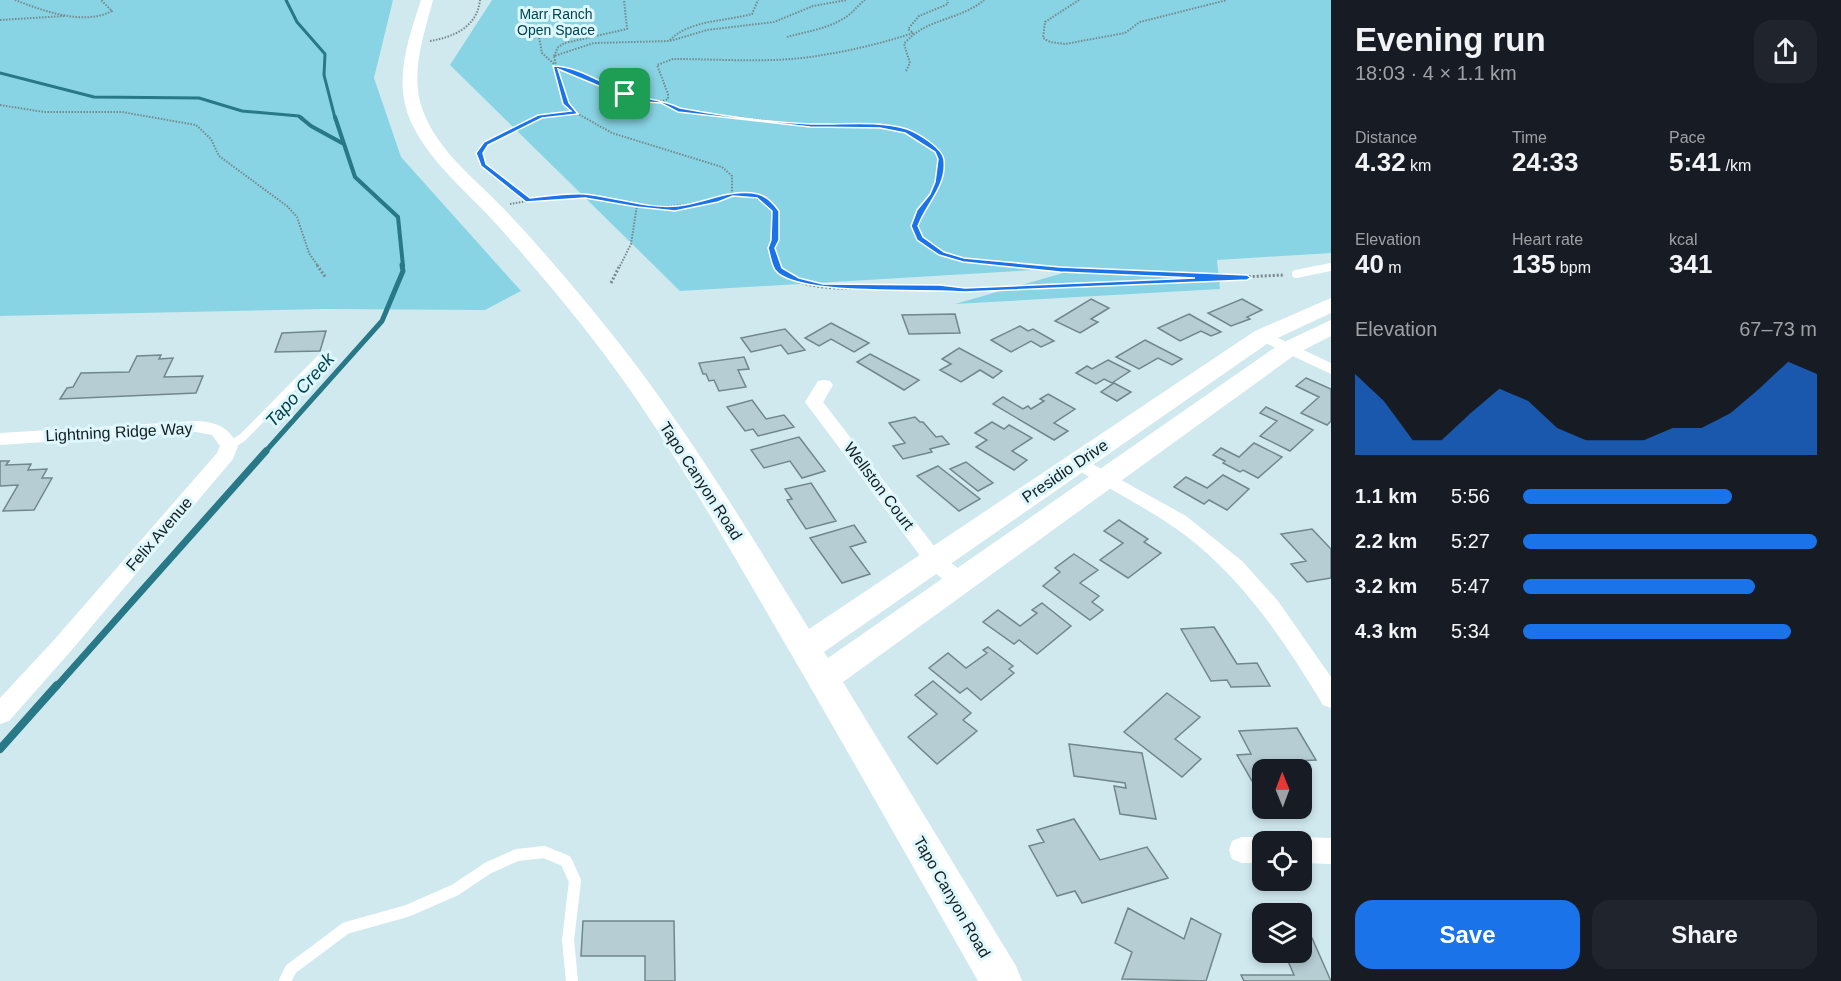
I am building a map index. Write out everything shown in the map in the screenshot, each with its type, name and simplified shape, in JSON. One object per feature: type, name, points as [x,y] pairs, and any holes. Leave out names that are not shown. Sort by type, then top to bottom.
[{"type":"main road","name":"Tapo Canyon Road","points":[[427,0],[410,57],[409,88],[420,124],[444,158],[492,207],[584,313],[651,404],[824,678],[1001,981]]},
{"type":"main road","name":"Presidio Drive","points":[[805,648],[1263,336],[1331,305]]},
{"type":"main road","name":"Presidio Drive","points":[[824,678],[1288,349],[1331,327]]},
{"type":"street","points":[[1263,336],[1331,369]]},
{"type":"street","name":"Wellston Court","points":[[824,386],[814,402],[934,560],[960,582]]},
{"type":"street","name":"Lightning Ridge Way","points":[[0,439],[189,426],[217,430],[225,435],[229,446]]},
{"type":"street","name":"Felix Avenue","points":[[0,714],[62,646],[219,464],[229,446]]},
{"type":"street","points":[[1078,462],[1190,529],[1224,556],[1260,592],[1286,625],[1331,698]]},
{"type":"street","points":[[1312,850],[1331,851]]},
{"type":"lane","points":[[1296,274],[1331,267]]},
{"type":"lane","name":"Felix Avenue","points":[[229,446],[242,438],[320,359]]},
{"type":"lane","points":[[285,981],[291,969],[345,928],[407,911],[455,890],[488,868],[517,855],[544,852],[566,861],[575,881],[568,940],[572,981]]},
{"type":"path","points":[[15,0],[68,16]]},
{"type":"path","points":[[0,20],[68,16],[97,17],[112,11],[100,0]]},
{"type":"path","points":[[415,42],[451,38],[460,33],[468,27],[478,11],[480,0]]},
{"type":"path","points":[[624,0],[627,29],[565,43],[558,47],[554,56],[555,66],[566,104],[612,133],[722,167],[732,176],[732,194]]},
{"type":"path","points":[[670,41],[673,35],[687,29],[752,14],[758,0]]},
{"type":"path","points":[[554,56],[594,43],[645,44],[670,41],[707,30],[774,22],[813,6],[847,0]]},
{"type":"path","points":[[787,37],[831,25],[853,12],[856,6],[865,0]]},
{"type":"path","points":[[913,33],[908,29],[915,18],[940,10],[948,4],[947,0]]},
{"type":"path","points":[[662,102],[668,99],[668,94],[658,71],[657,65],[662,62],[691,58],[810,57],[870,46],[913,33],[933,22],[976,8],[984,0]]},
{"type":"path","points":[[1079,0],[1045,22],[1043,38],[1057,43],[1081,42],[1125,33],[1140,22],[1227,0]]},
{"type":"path","points":[[537,26],[542,55],[548,62],[645,101],[662,102],[678,110],[702,114],[810,126],[880,126],[906,131],[937,151],[941,159],[938,182],[933,195],[920,210],[915,226],[920,238],[941,253],[963,260],[1060,270],[1247,278]]},
{"type":"path","points":[[906,71],[910,63],[904,44],[913,33]]},
{"type":"path","points":[[0,105],[44,112],[149,115],[196,125],[211,139],[219,156],[287,206],[297,217],[309,253],[326,278]]},
{"type":"path","points":[[529,201],[483,164],[481,148],[529,121],[540,117],[576,112]]},
{"type":"path","points":[[492,207],[561,196],[585,196],[637,205],[675,208],[692,207],[732,194],[758,196],[769,202],[776,211],[775,240],[771,248],[779,269],[797,280],[823,286],[940,287],[965,290],[1296,274]]},
{"type":"path","points":[[611,283],[631,244],[637,205]]},
{"type":"green space","points":[[0,0],[393,0],[374,78],[401,157],[521,291],[485,310],[326,309],[0,316]]},
{"type":"green space","name":"Marr Ranch Open Space","points":[[492,0],[1331,0],[1331,253],[1217,260],[1220,289],[955,304],[1084,267],[680,291],[450,65]]},
{"type":"building","points":[[1091,299],[1109,308],[1091,319],[1098,322],[1080,333],[1055,321]]},
{"type":"building","points":[[1242,299],[1262,310],[1247,317],[1250,319],[1231,326],[1208,313]]},
{"type":"building","points":[[955,314],[960,333],[909,334],[902,315]]},
{"type":"building","points":[[1189,314],[1221,332],[1211,336],[1201,331],[1180,341],[1158,328]]},
{"type":"building","points":[[831,323],[869,343],[854,352],[831,339],[819,346],[805,338]]},
{"type":"building","points":[[1020,326],[1028,331],[1033,329],[1054,341],[1041,347],[1031,341],[1011,352],[991,340]]},
{"type":"building","points":[[785,329],[805,350],[788,354],[781,345],[751,352],[741,338]]},
{"type":"building","points":[[326,331],[320,351],[275,352],[282,333]]},
{"type":"building","points":[[1145,340],[1182,359],[1172,365],[1158,358],[1139,369],[1116,357]]},
{"type":"building","points":[[959,348],[1002,371],[993,378],[980,370],[961,382],[940,370],[951,364],[942,359]]},
{"type":"building","points":[[870,354],[919,380],[904,390],[857,362]]},
{"type":"building","points":[[161,355],[159,359],[173,358],[164,377],[203,376],[196,393],[60,399],[67,388],[73,387],[81,373],[129,372],[137,356]]},
{"type":"building","points":[[744,357],[749,369],[738,370],[746,387],[719,391],[714,380],[709,381],[706,374],[703,374],[699,363]]},
{"type":"building","points":[[1108,360],[1130,371],[1112,383],[1104,379],[1096,384],[1076,373],[1087,366],[1092,369]]},
{"type":"building","points":[[1306,378],[1331,389],[1331,421],[1327,425],[1301,413],[1319,397],[1296,386]]},
{"type":"building","points":[[1114,383],[1131,392],[1117,401],[1101,392]]},
{"type":"building","points":[[1048,394],[1075,409],[1054,423],[1068,431],[1054,440],[993,404],[1003,397],[1023,409],[1028,406],[1031,409],[1044,401],[1040,399]]},
{"type":"building","points":[[752,400],[766,419],[784,415],[794,427],[758,436],[753,429],[745,431],[727,407]]},
{"type":"building","points":[[1266,407],[1313,430],[1290,451],[1260,436],[1277,421],[1260,413]]},
{"type":"building","points":[[915,417],[923,422],[936,437],[942,436],[949,444],[930,449],[932,452],[903,459],[893,446],[905,443],[889,423]]},
{"type":"building","points":[[992,422],[1004,429],[1009,425],[1032,438],[1012,451],[1027,460],[1014,470],[976,447],[987,440],[975,433]]},
{"type":"building","points":[[799,437],[825,471],[802,478],[790,461],[764,468],[751,450]]},
{"type":"building","points":[[1254,443],[1282,457],[1258,478],[1243,470],[1240,472],[1213,455],[1221,448],[1239,457]]},
{"type":"building","points":[[0,461],[9,461],[6,465],[31,464],[28,470],[47,469],[42,478],[52,478],[34,510],[3,511],[18,485],[0,486]]},
{"type":"building","points":[[966,462],[993,483],[978,491],[950,469]]},
{"type":"building","points":[[938,466],[980,499],[959,511],[917,476]]},
{"type":"building","points":[[1223,475],[1249,489],[1227,510],[1209,500],[1204,504],[1174,487],[1186,477],[1207,488]]},
{"type":"building","points":[[811,483],[836,521],[806,529],[787,500],[792,499],[785,489]]},
{"type":"building","points":[[1119,520],[1148,539],[1144,542],[1161,553],[1128,578],[1100,560],[1123,543],[1104,531]]},
{"type":"building","points":[[854,525],[866,542],[850,547],[870,574],[842,583],[810,538]]},
{"type":"building","points":[[1312,529],[1331,549],[1331,578],[1307,582],[1291,564],[1306,561],[1281,534]]},
{"type":"building","points":[[1074,554],[1098,570],[1080,583],[1099,596],[1092,602],[1103,610],[1090,620],[1043,586],[1060,572],[1055,568]]},
{"type":"building","points":[[1042,603],[1071,626],[1037,654],[1019,640],[1014,644],[983,622],[998,610],[1020,626],[1037,613],[1032,610]]},
{"type":"building","points":[[1214,627],[1237,664],[1257,663],[1270,686],[1231,687],[1227,680],[1211,681],[1181,629]]},
{"type":"building","points":[[988,647],[1013,666],[1009,669],[1014,673],[981,700],[967,688],[960,693],[929,668],[948,653],[966,668],[987,653],[983,650]]},
{"type":"building","points":[[933,681],[971,713],[963,720],[977,731],[937,764],[908,737],[937,714],[915,695]]},
{"type":"building","points":[[1167,693],[1200,717],[1175,739],[1201,759],[1182,777],[1124,732]]},
{"type":"building","points":[[1297,728],[1316,760],[1252,759],[1252,781],[1237,755],[1251,754],[1239,731]]},
{"type":"building","points":[[1069,744],[1142,753],[1156,819],[1120,814],[1114,786],[1126,788],[1125,783],[1074,776]]},
{"type":"building","points":[[1074,819],[1100,860],[1147,847],[1168,878],[1082,903],[1075,891],[1057,896],[1029,846],[1044,842],[1037,830]]},
{"type":"building","points":[[1128,908],[1184,939],[1191,918],[1221,934],[1206,981],[1122,979],[1132,952],[1115,943]]},
{"type":"building","points":[[583,921],[674,921],[675,981],[645,981],[645,956],[581,956]]},
{"type":"building","points":[[1312,938],[1331,981],[1244,981],[1241,975],[1294,975],[1289,963],[1312,963]]},
{"type":"waterway","name":"Tapo Creek","points":[[286,0],[297,22],[325,54],[324,75],[335,118]]},
{"type":"waterway","points":[[0,73],[94,97],[199,98],[242,111],[302,118]]},
{"type":"waterway","points":[[300,117],[311,126],[342,143]]},
{"type":"waterway","name":"Tapo Creek","points":[[335,117],[355,177],[398,217],[403,266]]},
{"type":"waterway","name":"Tapo Creek","points":[[265,452],[382,321],[403,271],[402,265]]},
{"type":"waterway","name":"Tapo Creek","points":[[56,687],[266,451]]},
{"type":"waterway","name":"Tapo Creek","points":[[0,749],[57,685]]},
{"type":"route","points":[[555,67],[625,94],[645,101],[662,102],[678,110],[702,114],[810,126],[880,126],[906,131],[937,151],[941,159],[938,182],[933,195],[920,210],[915,226],[920,238],[941,253],[963,260],[1060,270],[1247,278],[965,290],[910,286],[823,286],[788,276],[775,264],[771,248],[775,240],[776,211],[769,202],[758,196],[732,194],[692,207],[675,208],[655,208],[585,196],[561,196],[529,201],[483,164],[479,153],[486,143],[501,138],[540,117],[576,112],[566,104],[555,67]]}]
